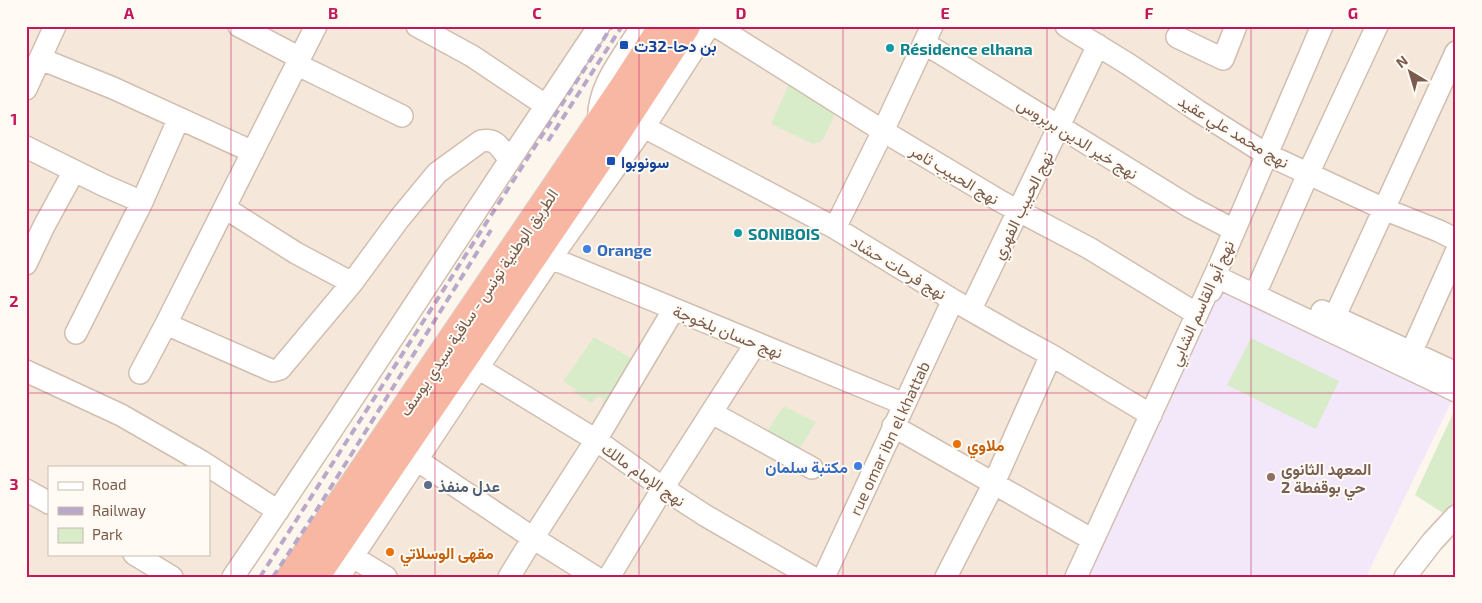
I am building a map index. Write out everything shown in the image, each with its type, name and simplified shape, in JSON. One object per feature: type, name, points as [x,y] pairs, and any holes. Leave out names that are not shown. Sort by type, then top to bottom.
[{"type":"highway","name":"الطريق الوطنية تونس - ساقية سيدي يوسف","points":[[315,577],[633,90],[663,26]]},
{"type":"highway","name":"الطريق الوطنية تونس - ساقية سيدي يوسف","points":[[291,577],[598,124],[633,90],[686,26]]},
{"type":"street","points":[[26,89],[55,26]]},
{"type":"street","points":[[239,26],[298,61],[402,116]]},
{"type":"street","points":[[140,373],[316,26]]},
{"type":"street","points":[[417,26],[472,56],[545,106]]},
{"type":"street","points":[[233,577],[599,26]]},
{"type":"street","points":[[598,124],[601,94],[642,26]]},
{"type":"street","points":[[339,577],[551,258],[644,127],[708,26]]},
{"type":"street","name":"نهج الحبيب ثامر","points":[[716,26],[883,131],[1019,212],[1089,248],[1197,314]]},
{"type":"street","name":"نهج محمد علي عقيد","points":[[1066,26],[1266,154],[1447,236]]},
{"type":"street","points":[[1178,37],[1222,59],[1236,26]]},
{"type":"street","name":"نهج أبو القاسم الشابي","points":[[1076,577],[1220,264],[1322,26]]},
{"type":"street","points":[[1260,284],[1308,174],[1377,26]]},
{"type":"street","points":[[836,228],[928,34]]},
{"type":"street","name":"نهج خير الدين بربروس","points":[[928,34],[1060,126],[1190,207],[1234,230]]},
{"type":"street","name":"نهج الحبيب الفهري","points":[[962,304],[1019,212],[1098,45]]},
{"type":"street","points":[[1335,316],[1456,52]]},
{"type":"street","points":[[41,59],[113,88],[253,152]]},
{"type":"street","points":[[76,333],[142,202],[179,118]]},
{"type":"street","name":"نهج فرحات حشاد","points":[[644,127],[836,228],[1151,415]]},
{"type":"street","points":[[166,324],[273,372],[280,369],[352,283],[399,219],[437,173],[481,141],[494,141],[509,159]]},
{"type":"street","points":[[26,147],[142,202]]},
{"type":"street","points":[[26,264],[74,171]]},
{"type":"street","points":[[225,208],[296,253],[352,283]]},
{"type":"street","points":[[1411,352],[1456,252]]},
{"type":"street","name":"نهج حسان بلخوجة","points":[[551,258],[904,404]]},
{"type":"street","points":[[1220,264],[1260,284],[1335,316],[1456,372]]},
{"type":"street","points":[[1083,577],[1217,277],[1456,391]]},
{"type":"street","name":"rue omar ibn el khattab","points":[[824,577],[904,404],[962,304]]},
{"type":"street","points":[[509,577],[596,440],[674,309]]},
{"type":"street","points":[[609,577],[663,488],[756,343]]},
{"type":"street","points":[[946,577],[994,483],[1051,355]]},
{"type":"street","name":"نهج الإمام مالك","points":[[478,368],[596,440],[706,516],[812,577]]},
{"type":"street","points":[[26,372],[121,415],[209,466]]},
{"type":"street","points":[[712,413],[812,468]]},
{"type":"street","points":[[893,426],[1093,540]]},
{"type":"street","points":[[417,460],[595,577]]},
{"type":"street","points":[[210,467],[278,511]]},
{"type":"street","points":[[26,490],[48,502]]},
{"type":"street","points":[[1405,577],[1432,542],[1456,516]]},
{"type":"street","points":[[137,556],[172,577]]},
{"type":"street","points":[[354,557],[386,577]]},
{"type":"shaded area","points":[[26,26],[588,26],[230,577],[26,577]]},
{"type":"shaded area","points":[[713,26],[1456,26],[1456,391],[1083,577],[353,577]]},
{"type":"shaded area","name":"المعهد الثانوي حي بوقفطة 2","points":[[1217,277],[1456,392],[1366,577],[1083,577]]},
{"type":"green space","points":[[789,84],[838,109],[822,141],[813,144],[771,124]]},
{"type":"green space","points":[[594,337],[638,362],[606,410],[602,406],[604,399],[598,396],[592,403],[574,393],[576,390],[563,381]]},
{"type":"green space","points":[[1251,338],[1339,381],[1316,429],[1227,385]]},
{"type":"green space","points":[[784,406],[816,422],[796,455],[763,437]]},
{"type":"green space","points":[[1456,407],[1456,508],[1446,515],[1415,495]]},
{"type":"railway","points":[[260,577],[612,26]]},
{"type":"railway","points":[[548,141],[622,26]]},
{"type":"railway","points":[[273,577],[491,230]]},
{"type":"place","name":"بن دحا-32ت","points":[[624,45]]},
{"type":"place","name":"Résidence elhana","points":[[890,48]]},
{"type":"place","name":"سونوبوا","points":[[611,161]]},
{"type":"place","name":"SONIBOIS","points":[[738,233]]},
{"type":"place","name":"Orange","points":[[587,249]]},
{"type":"place","name":"ملاوي","points":[[957,444]]},
{"type":"place","name":"مكتبة سلمان","points":[[858,466]]},
{"type":"place","name":"المعهد الثانوي حي بوقفطة 2","points":[[1271,477]]},
{"type":"place","name":"عدل منفذ","points":[[428,485]]},
{"type":"place","name":"مقهى الوسلاتي","points":[[390,552]]}]
